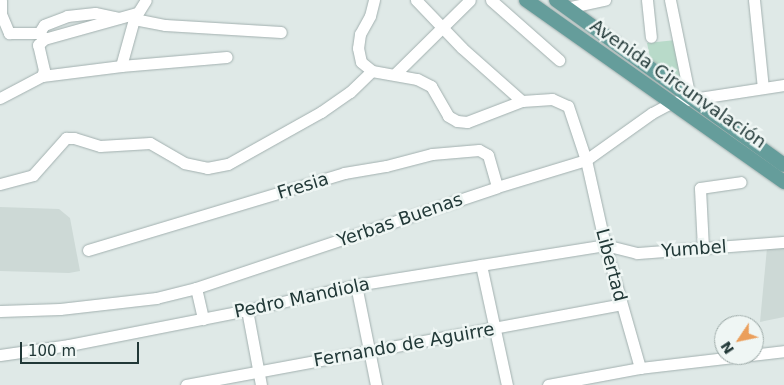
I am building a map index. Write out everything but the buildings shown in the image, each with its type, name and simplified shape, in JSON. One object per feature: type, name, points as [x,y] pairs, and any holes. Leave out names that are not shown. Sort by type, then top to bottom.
[{"type":"main road","name":"Avenida Circunvalación","points":[[526,0],[784,182]]},
{"type":"main road","name":"Avenida Circunvalación","points":[[561,4],[784,164]]},
{"type":"street","points":[[1,0],[4,36],[38,35],[136,16],[165,25],[281,32]]},
{"type":"street","points":[[121,66],[136,16],[146,0]]},
{"type":"street","points":[[0,184],[33,175],[66,138],[74,138],[100,146],[150,143],[184,164],[207,168],[228,164],[321,112],[350,92],[372,71],[361,62],[358,48],[360,34],[370,16],[374,0]]},
{"type":"street","points":[[416,0],[442,28],[522,101]]},
{"type":"street","points":[[395,74],[470,0]]},
{"type":"street","points":[[491,0],[559,60]]},
{"type":"street","points":[[561,4],[605,0]]},
{"type":"street","points":[[647,0],[650,38]]},
{"type":"street","points":[[670,0],[690,98]]},
{"type":"street","points":[[754,0],[763,88]]},
{"type":"street","points":[[38,35],[38,45],[44,70],[42,76]]},
{"type":"street","points":[[0,98],[42,76],[227,56]]},
{"type":"street","name":"Libertad","points":[[372,71],[417,79],[431,86],[448,116],[457,121],[467,122],[522,101],[552,98],[568,106],[586,160],[605,245],[640,368]]},
{"type":"street","name":"Yerbas Buenas","points":[[0,311],[60,309],[156,298],[196,288],[497,187],[586,160],[652,113],[673,102],[690,98],[706,99],[784,85]]},
{"type":"street","name":"Fresia","points":[[88,250],[344,174],[386,166],[432,154],[479,150],[488,155],[497,187]]},
{"type":"street","points":[[703,248],[700,188],[741,182]]},
{"type":"street","name":"Yumbel","points":[[605,245],[637,253],[784,242]]},
{"type":"street","name":"Pedro Mandiola","points":[[0,355],[69,345],[203,319],[356,285],[605,245]]},
{"type":"street","points":[[481,265],[507,385]]},
{"type":"street","points":[[356,285],[376,385]]},
{"type":"street","points":[[196,288],[203,319]]},
{"type":"street","name":"Fernando de Aguirre","points":[[186,385],[621,304]]},
{"type":"street","points":[[247,310],[261,385]]},
{"type":"street","points":[[548,385],[640,368],[784,351]]},
{"type":"shaded area","points":[[0,207],[59,209],[70,218],[80,271],[69,273],[0,271]]},
{"type":"shaded area","points":[[784,246],[784,317],[764,321],[764,315],[761,315],[767,248]]},
{"type":"green space","points":[[676,40],[684,81],[678,85],[652,67],[647,43]]}]
